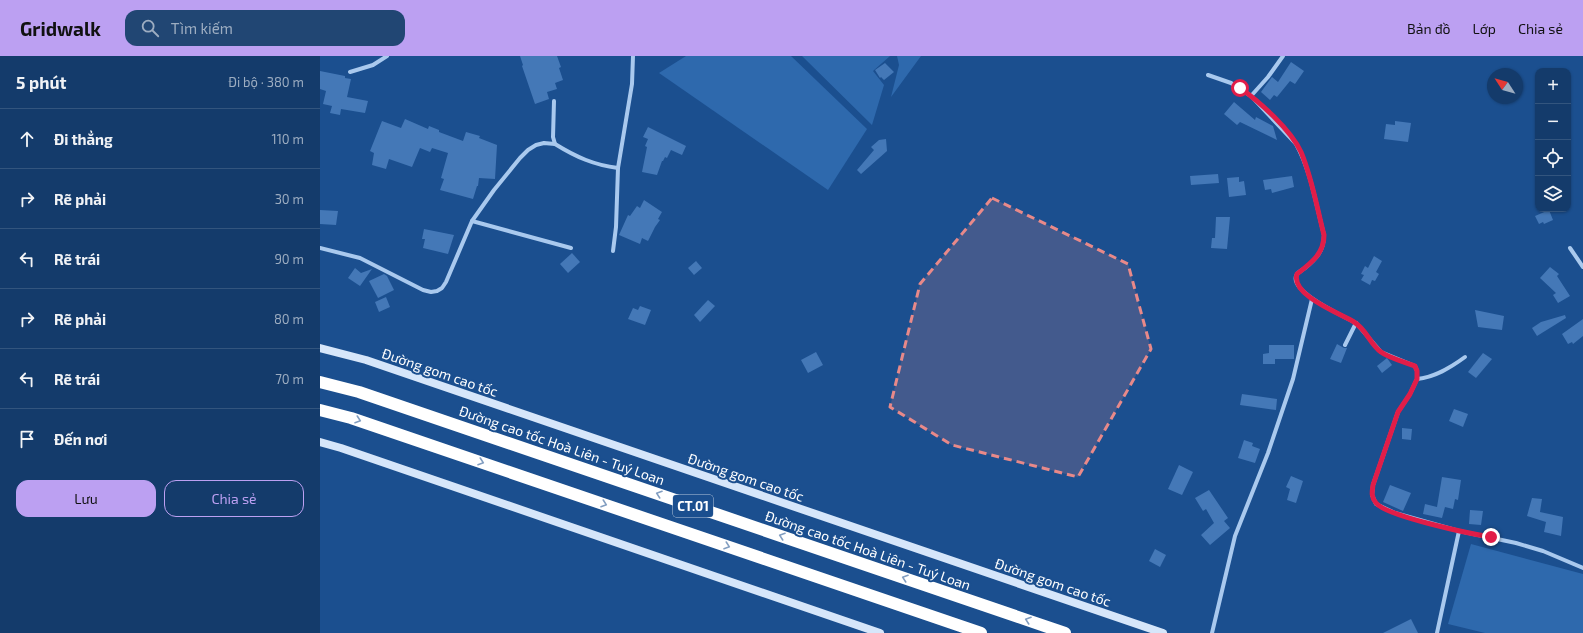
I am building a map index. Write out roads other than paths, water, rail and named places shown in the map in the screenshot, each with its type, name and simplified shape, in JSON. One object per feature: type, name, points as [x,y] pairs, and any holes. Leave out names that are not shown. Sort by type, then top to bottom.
[{"type":"highway","name":"Đường cao tốc Hoà Liên - Tuý Loan","points":[[320,382],[359,392],[1065,633]]},
{"type":"highway","name":"CT.01","points":[[320,410],[358,420],[981,633]]},
{"type":"main road","name":"Đường gom cao tốc","points":[[320,348],[366,360],[1163,633]]},
{"type":"main road","points":[[320,442],[880,633]]},
{"type":"street","points":[[350,72],[373,65],[386,56]]},
{"type":"street","points":[[613,251],[616,227],[618,168],[632,84],[633,56]]},
{"type":"street","points":[[1251,96],[1268,77],[1283,56]]},
{"type":"street","points":[[1208,75],[1231,83],[1251,96],[1291,136],[1300,152],[1324,235],[1324,242],[1318,256],[1297,274],[1296,280],[1301,288],[1312,299],[1356,323],[1381,352],[1415,366],[1417,371],[1417,379],[1410,394],[1398,412],[1373,485],[1372,495],[1376,504],[1395,513],[1459,531],[1516,543],[1544,551],[1583,568]]},
{"type":"street","points":[[554,101],[553,137],[555,144]]},
{"type":"street","points":[[320,248],[360,258],[422,290],[431,292],[437,291],[446,282],[472,220],[505,175],[528,150],[536,145],[544,143],[555,144],[580,159],[593,164],[618,168]]},
{"type":"street","points":[[472,220],[571,248]]},
{"type":"street","points":[[1570,248],[1583,267]]},
{"type":"street","points":[[1212,633],[1235,536],[1268,453],[1293,379],[1312,299]]},
{"type":"street","points":[[1345,345],[1356,323]]},
{"type":"street","points":[[1417,379],[1429,378],[1450,368],[1465,357]]},
{"type":"street","points":[[1437,633],[1459,531]]}]
